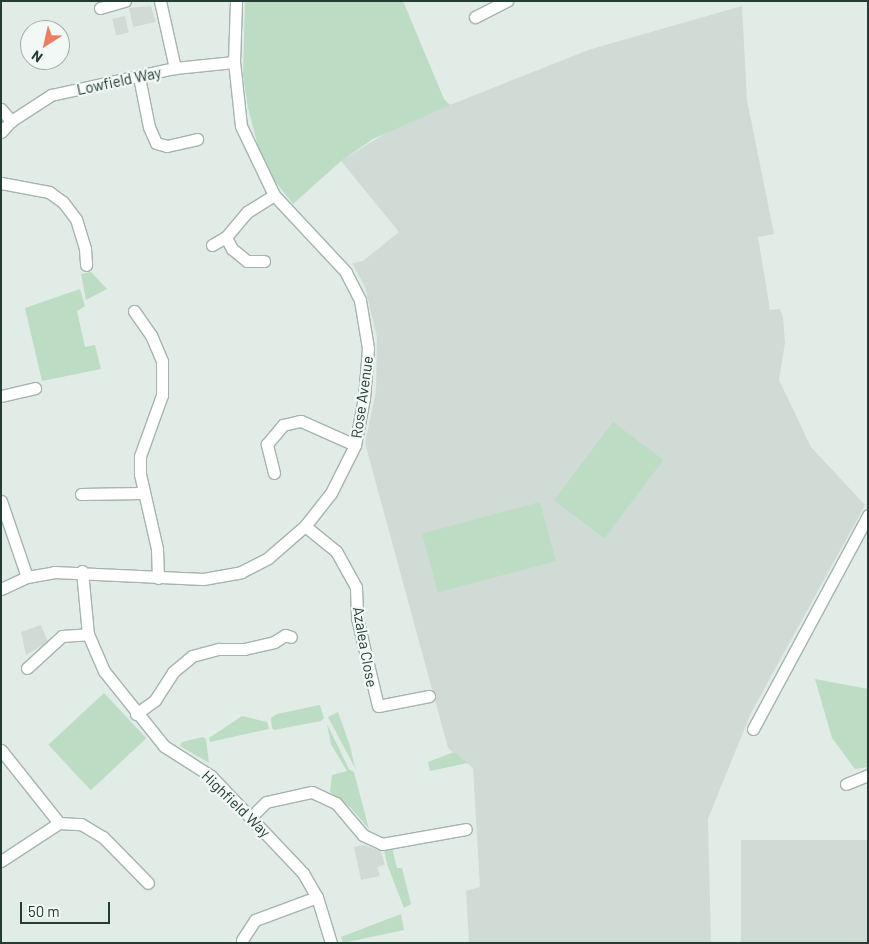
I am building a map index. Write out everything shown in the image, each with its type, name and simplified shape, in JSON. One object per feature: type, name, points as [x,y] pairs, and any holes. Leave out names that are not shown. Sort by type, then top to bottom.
[{"type":"street","points":[[100,8],[124,1]]},
{"type":"street","points":[[160,1],[175,68]]},
{"type":"street","name":"Rose Avenue","points":[[1,589],[27,577],[82,571],[158,578],[203,579],[241,572],[268,558],[305,526],[331,493],[355,445],[364,398],[368,348],[360,300],[346,272],[274,195],[241,126],[234,62],[236,1]]},
{"type":"street","points":[[475,17],[507,1]]},
{"type":"street","name":"Lowfield Way","points":[[1,132],[11,121],[51,95],[175,68],[234,62]]},
{"type":"street","points":[[139,77],[149,127],[156,143],[168,146],[197,140]]},
{"type":"street","points":[[1,109],[11,121]]},
{"type":"street","points":[[1,182],[49,192],[63,202],[76,219],[85,248],[86,265]]},
{"type":"street","points":[[212,245],[226,238],[247,212],[274,195]]},
{"type":"street","points":[[226,238],[232,250],[247,261],[264,261]]},
{"type":"street","points":[[134,311],[151,335],[162,361],[162,395],[140,456],[142,493],[157,549],[158,578]]},
{"type":"street","points":[[1,396],[35,388]]},
{"type":"street","points":[[274,474],[267,444],[283,425],[301,421],[355,445]]},
{"type":"street","points":[[81,494],[142,493]]},
{"type":"street","points":[[1,501],[27,577]]},
{"type":"street","points":[[753,728],[868,515]]},
{"type":"street","name":"Azalea Close","points":[[305,526],[336,552],[356,587],[357,618],[378,706],[429,696]]},
{"type":"street","name":"Highfield Way","points":[[82,571],[88,634],[104,671],[136,714],[164,746],[211,776],[303,873],[317,897],[331,943]]},
{"type":"street","points":[[27,668],[62,636],[88,634]]},
{"type":"street","points":[[136,714],[155,700],[173,672],[192,656],[220,649],[244,649],[274,642],[286,635],[291,638]]},
{"type":"street","points":[[1,750],[59,823]]},
{"type":"street","points":[[846,784],[868,775]]},
{"type":"street","points":[[251,817],[266,802],[312,792],[336,803],[363,836],[382,844],[466,829]]},
{"type":"street","points":[[1,861],[59,823],[81,824],[103,837],[148,883]]},
{"type":"street","points":[[242,940],[256,920],[317,897]]},
{"type":"shaded area","points":[[151,6],[156,22],[133,27],[129,8]]},
{"type":"shaded area","points":[[742,6],[747,100],[774,234],[758,237],[770,310],[780,309],[783,317],[785,343],[779,380],[811,447],[865,505],[750,715],[708,819],[711,943],[469,943],[466,891],[480,887],[473,768],[448,748],[365,443],[376,391],[377,337],[365,287],[352,263],[363,261],[399,232],[341,161],[397,126],[588,50]]},
{"type":"shaded area","points":[[125,16],[129,33],[116,35],[112,19]]},
{"type":"shaded area","points":[[41,625],[48,642],[26,655],[21,632]]},
{"type":"shaded area","points":[[741,840],[868,840],[868,943],[741,943]]},
{"type":"shaded area","points":[[364,845],[381,851],[385,865],[377,867],[380,876],[361,880],[354,847]]},
{"type":"green space","points":[[245,1],[403,1],[444,99],[450,105],[373,139],[341,161],[293,204],[274,180],[258,146],[248,108],[243,75]]},
{"type":"green space","points":[[91,272],[107,289],[86,300],[81,274]]},
{"type":"green space","points":[[80,289],[85,306],[77,311],[85,347],[95,345],[101,369],[42,381],[25,308]]},
{"type":"green space","points":[[613,422],[663,460],[604,538],[554,500]]},
{"type":"green space","points":[[540,502],[556,561],[438,592],[422,534]]},
{"type":"green space","points":[[815,679],[868,689],[868,767],[855,769],[832,738]]},
{"type":"green space","points":[[104,693],[146,738],[91,790],[48,745]]},
{"type":"green space","points":[[320,705],[324,718],[321,721],[274,730],[272,728],[271,718],[277,714]]},
{"type":"green space","points":[[338,712],[350,746],[355,768],[328,717]]},
{"type":"green space","points":[[242,716],[267,722],[269,729],[210,742],[209,738]]},
{"type":"green space","points":[[327,724],[349,769],[354,772],[369,829],[351,808],[330,792],[332,775],[347,771],[331,744]]},
{"type":"green space","points":[[203,737],[206,739],[209,763],[180,746],[182,742]]},
{"type":"green space","points":[[454,752],[468,763],[430,771],[428,762]]},
{"type":"green space","points":[[392,848],[397,868],[402,868],[411,904],[404,908],[387,864],[384,850]]},
{"type":"green space","points":[[401,914],[404,930],[343,943],[341,937]]}]
